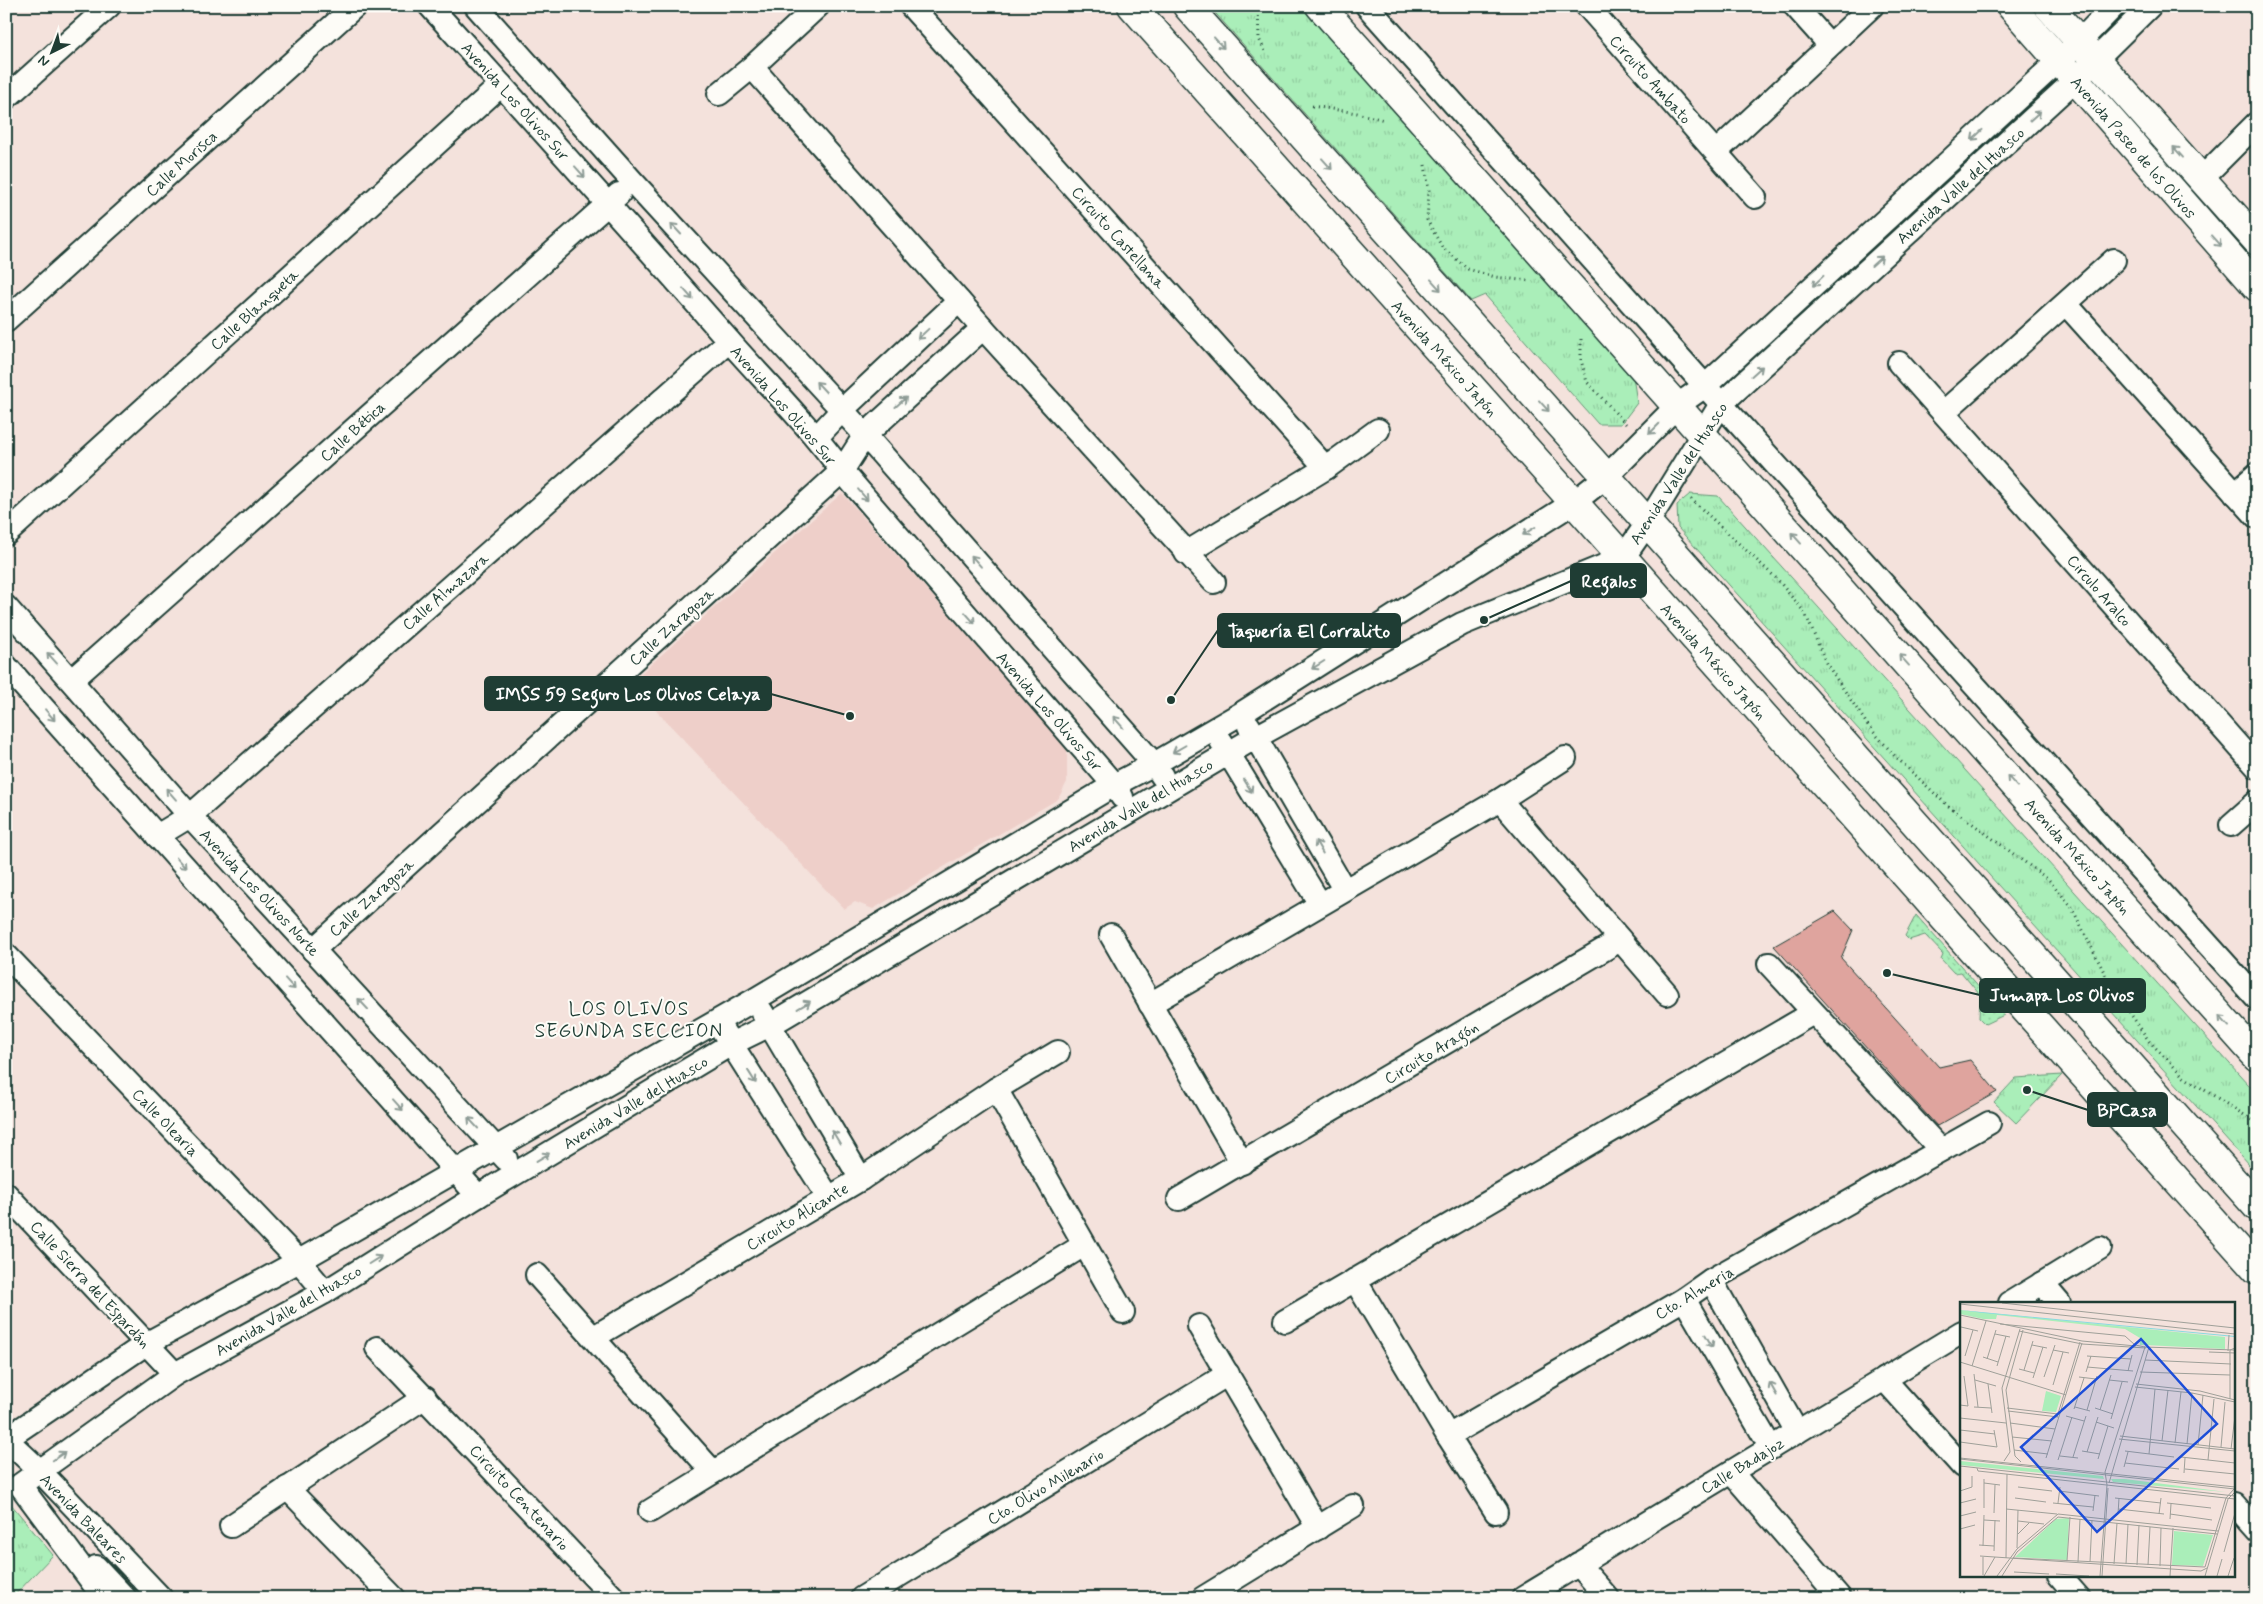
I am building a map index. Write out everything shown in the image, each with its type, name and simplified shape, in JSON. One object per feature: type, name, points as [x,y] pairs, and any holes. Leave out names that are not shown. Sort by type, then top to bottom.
[{"type":"street","points":[[6,98],[109,6]]},
{"type":"street","name":"Calle Morisca","points":[[6,320],[355,6]]},
{"type":"street","name":"Avenida Los Olivos Sur","points":[[430,6],[609,203],[728,341],[817,437],[842,471],[1114,784],[1130,811]]},
{"type":"street","name":"Avenida Los Olivos Sur","points":[[476,6],[633,182],[865,435],[1154,764],[1169,788]]},
{"type":"street","points":[[719,94],[752,67],[818,6]]},
{"type":"street","name":"Circuito Castellana","points":[[911,6],[1326,468]]},
{"type":"street","name":"Avenida México Japón","points":[[1132,6],[2257,1270]]},
{"type":"street","points":[[1187,6],[2257,1207]]},
{"type":"street","name":"Avenida México Japón","points":[[1320,6],[1678,405],[2257,1057]]},
{"type":"street","points":[[1367,6],[1721,404],[2257,1000]]},
{"type":"street","name":"Circuito Ambato","points":[[1587,6],[1755,197]]},
{"type":"street","points":[[1795,6],[1829,44]]},
{"type":"street","points":[[1716,152],[1829,44],[1872,6]]},
{"type":"street","name":"Avenida Paseo de los Olivos","points":[[2011,6],[2257,287]]},
{"type":"street","name":"Avenida Paseo de los Olivos","points":[[2048,6],[2257,241]]},
{"type":"street","name":"Avenida Valle del Huasco","points":[[2088,51],[2114,6]]},
{"type":"street","name":"Avenida Valle del Huasco","points":[[6,1439],[146,1344],[298,1261],[717,1022],[1114,784],[1154,764],[1242,713],[1573,503],[1607,476],[1678,405],[1705,386],[2088,51],[2150,6]]},
{"type":"street","points":[[752,67],[983,328],[1214,582]]},
{"type":"street","name":"Avenida Valle del Huasco","points":[[13,1479],[39,1470],[175,1374],[325,1292],[478,1196],[731,1044],[770,1025],[1256,737],[1462,624],[1622,558],[1648,522],[1721,404],[2067,70]]},
{"type":"street","name":"Calle Blanqueta","points":[[6,534],[501,84]]},
{"type":"street","points":[[2202,178],[2257,124]]},
{"type":"street","name":"Calle Bética","points":[[72,680],[633,182]]},
{"type":"street","points":[[1944,412],[2114,260]]},
{"type":"street","points":[[817,437],[842,410],[959,300]]},
{"type":"street","points":[[2066,304],[2256,517]]},
{"type":"street","points":[[865,435],[983,328]]},
{"type":"street","name":"Calle Almazara","points":[[157,836],[190,816],[728,341]]},
{"type":"street","name":"Circulo Aralco","points":[[1899,363],[2257,767]]},
{"type":"street","points":[[1186,553],[1326,468],[1378,430]]},
{"type":"street","name":"Calle Zaragoza","points":[[313,950],[842,471],[865,435]]},
{"type":"street","points":[[2235,493],[2257,474]]},
{"type":"street","name":"Avenida Los Olivos Norte","points":[[6,608],[72,680],[190,816],[518,1173]]},
{"type":"street","points":[[6,666],[478,1196]]},
{"type":"street","points":[[1242,713],[1344,889]]},
{"type":"street","points":[[1215,728],[1228,754],[1320,904]]},
{"type":"street","points":[[1150,1004],[1344,889],[1500,800],[1565,758]]},
{"type":"street","points":[[1500,800],[1667,994]]},
{"type":"street","points":[[2231,825],[2257,802]]},
{"type":"street","points":[[1883,850],[1914,822]]},
{"type":"street","points":[[1110,935],[1242,1163]]},
{"type":"street","name":"Circuito Aragón","points":[[1180,1199],[1620,940]]},
{"type":"street","name":"Calle Olearia","points":[[6,955],[298,1261],[325,1292]]},
{"type":"street","points":[[1769,964],[1813,1014],[1941,1150]]},
{"type":"street","points":[[754,1000],[861,1179]]},
{"type":"street","points":[[1285,1321],[1813,1014]]},
{"type":"street","points":[[717,1022],[829,1198]]},
{"type":"street","name":"Circuito Alicante","points":[[594,1336],[861,1179],[996,1089],[1058,1052]]},
{"type":"street","points":[[996,1089],[1123,1312]]},
{"type":"street","name":"Cto. Almeria","points":[[1448,1436],[1684,1299],[1711,1280],[1989,1123]]},
{"type":"street","points":[[2153,1154],[2185,1127]]},
{"type":"street","name":"Calle Sierra del Espardán","points":[[6,1194],[175,1374]]},
{"type":"street","points":[[650,1511],[1084,1245]]},
{"type":"street","points":[[2012,1302],[2100,1248]]},
{"type":"street","points":[[537,1275],[594,1336],[713,1472]]},
{"type":"street","points":[[1355,1280],[1448,1436],[1496,1512]]},
{"type":"street","points":[[1711,1280],[1797,1432]]},
{"type":"street","points":[[2042,1283],[2058,1302]]},
{"type":"street","points":[[1684,1299],[1771,1448]]},
{"type":"street","points":[[1199,1326],[1318,1528]]},
{"type":"street","name":"Calle Badajoz","points":[[1538,1594],[1578,1564],[1960,1333]]},
{"type":"street","name":"Circuito Centenario","points":[[377,1348],[614,1598]]},
{"type":"street","name":"Cto. Olivo Milenario","points":[[862,1598],[1228,1374]]},
{"type":"street","points":[[1884,1379],[1960,1464]]},
{"type":"street","points":[[232,1526],[425,1397]]},
{"type":"street","name":"Avenida Baleares","points":[[6,1439],[39,1470],[161,1598]]},
{"type":"street","points":[[1731,1472],[1840,1598]]},
{"type":"street","points":[[13,1479],[104,1598]]},
{"type":"street","name":"Avenida Baleares","points":[[13,1479],[125,1598]]},
{"type":"street","points":[[288,1488],[394,1598]]},
{"type":"street","points":[[1203,1598],[1353,1506]]},
{"type":"street","points":[[2236,1506],[2257,1530]]},
{"type":"street","points":[[1578,1564],[1601,1595]]},
{"type":"street","points":[[2060,1576],[2079,1598]]},
{"type":"path","points":[[1258,6],[1259,38],[1269,59]]},
{"type":"path","points":[[1306,101],[1313,106],[1357,113],[1388,121]]},
{"type":"path","points":[[1425,164],[1429,190],[1427,220],[1442,246],[1468,269],[1496,277],[1526,280],[1533,285]]},
{"type":"path","points":[[1582,336],[1581,360],[1587,382],[1641,442]]},
{"type":"path","points":[[1674,479],[1700,509],[1778,579],[1805,614],[1826,663],[1869,727],[1895,756],[1947,805],[2048,880],[2071,906],[2108,982],[2148,1041],[2184,1077],[2257,1123]]},
{"type":"shaded area","points":[[842,493],[1067,749],[1067,782],[1058,799],[873,909],[855,902],[844,909],[630,683]]},
{"type":"green space","points":[[1209,6],[1300,6],[1633,376],[1637,403],[1621,424],[1598,424],[1485,295],[1471,301]]},
{"type":"green space","points":[[1690,494],[1718,496],[2257,1094],[2257,1174],[1678,528],[1677,505]]},
{"type":"green space","points":[[1916,915],[2004,1015],[1985,1024],[1979,1018],[1980,995],[1961,972],[1954,973],[1941,959],[1943,954],[1925,935],[1909,940],[1905,936]]},
{"type":"green space","points":[[2062,1075],[2016,1123],[1994,1102],[2016,1078]]},
{"type":"green space","points":[[6,1498],[53,1555],[12,1598],[6,1598]]},
{"type":"building","points":[[1835,911],[1853,930],[1841,958],[1939,1067],[1970,1060],[1997,1092],[1937,1126],[1774,946]]},
{"type":"place","name":"Regalos","points":[[1484,620]]},
{"type":"place","name":"Taquería El Corralito","points":[[1171,700]]},
{"type":"place","name":"IMSS 59 Seguro Los Olivos Celaya","points":[[850,716]]},
{"type":"place","name":"Jumapa Los Olivos","points":[[1887,973]]},
{"type":"place","name":"BPCasa","points":[[2027,1090]]},
{"type":"district","name":"LOS OLIVOS SEGUNDA SECCION","points":[[629,1019]]}]
